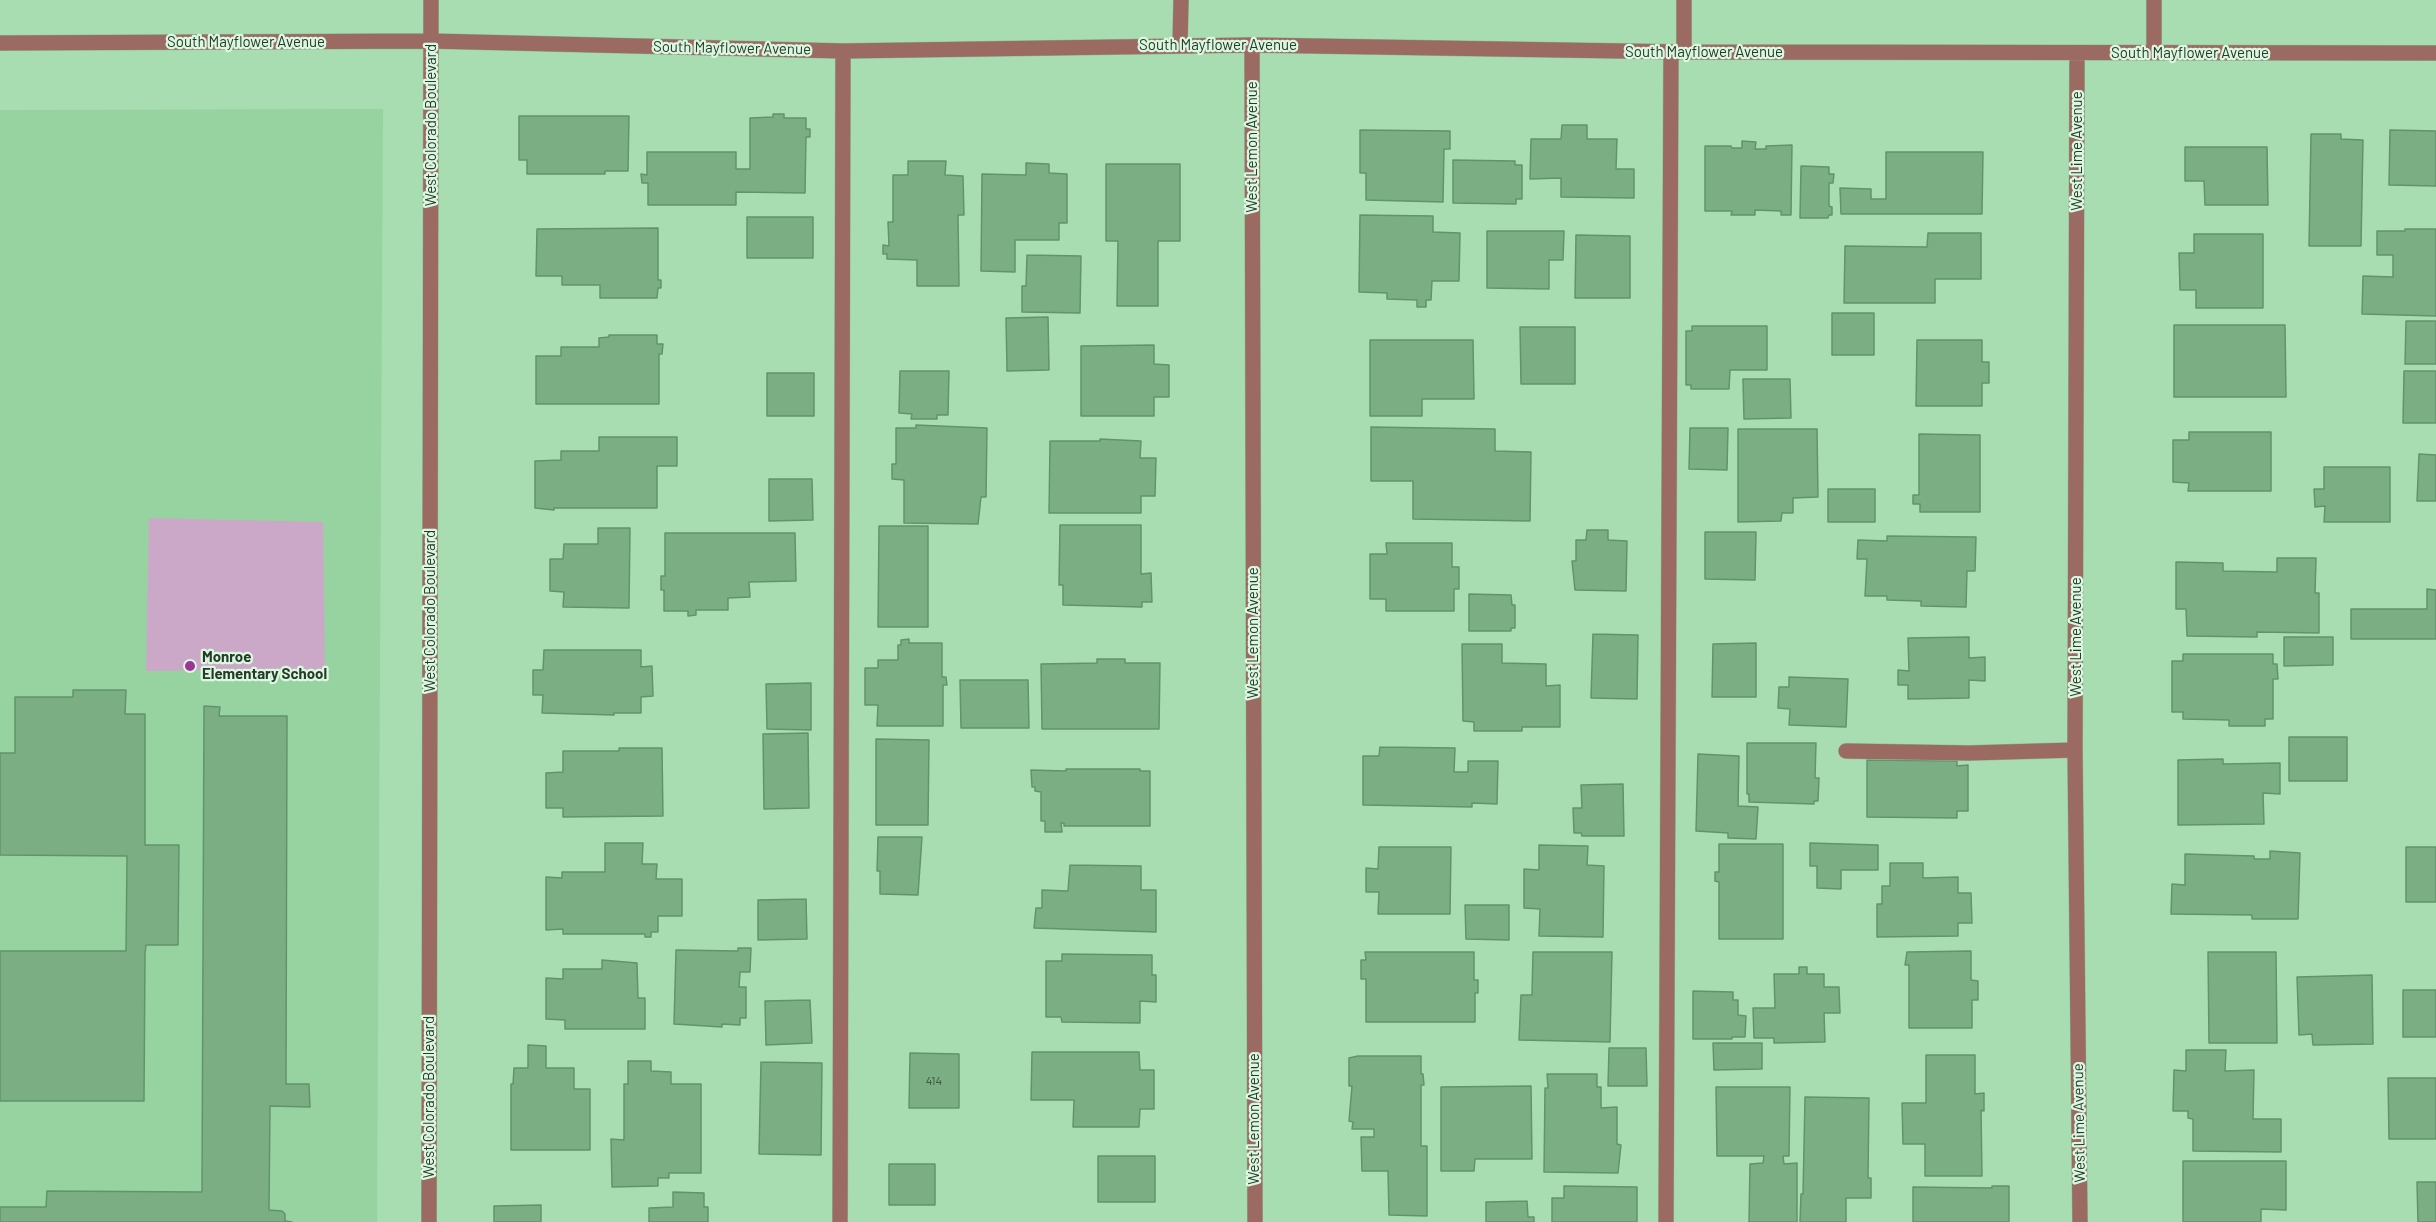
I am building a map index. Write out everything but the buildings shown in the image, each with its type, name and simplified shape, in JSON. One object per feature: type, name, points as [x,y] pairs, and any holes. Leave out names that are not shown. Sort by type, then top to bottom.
[{"type":"street","name":"West Colorado Boulevard","points":[[429,1222],[431,0]]},
{"type":"street","points":[[1180,45],[1181,0]]},
{"type":"street","points":[[1666,1222],[1678,52],[1684,0]]},
{"type":"street","points":[[2154,0],[2154,53]]},
{"type":"street","name":"South Mayflower Avenue","points":[[0,43],[431,41],[843,51],[1252,45],[1678,52],[2436,53]]},
{"type":"street","name":"West Lemon Avenue","points":[[1252,45],[1255,1222]]},
{"type":"street","points":[[840,1222],[843,51]]},
{"type":"street","name":"West Lime Avenue","points":[[2077,53],[2075,750],[2080,1222]]},
{"type":"street","points":[[1846,751],[1969,753],[2075,750]]},
{"type":"shaded area","name":"Monroe Elementary School","points":[[383,109],[377,1222],[0,1222],[0,110]]},
{"type":"shaded area","points":[[149,518],[323,522],[325,669],[146,671]]},
{"type":"place","name":"Monroe Elementary School","points":[[190,666]]}]
